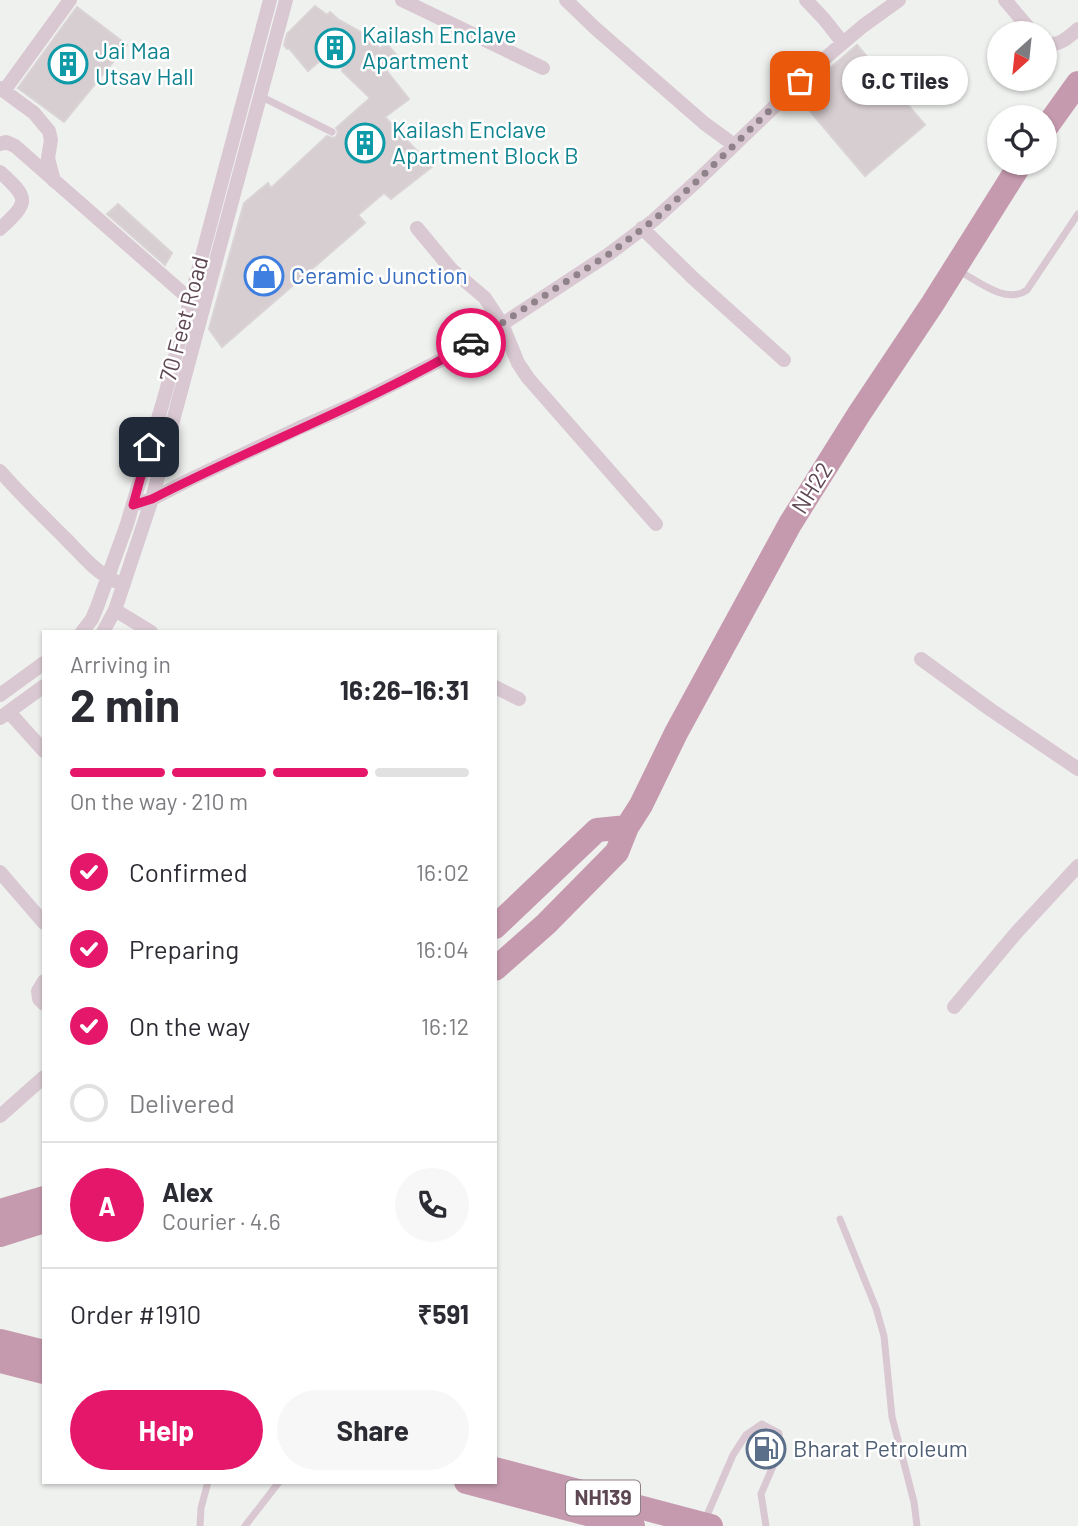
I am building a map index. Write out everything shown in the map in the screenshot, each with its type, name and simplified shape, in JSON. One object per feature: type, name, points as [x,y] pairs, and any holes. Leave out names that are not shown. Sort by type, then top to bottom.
[{"type":"highway","points":[[1057,113],[1078,83]]},
{"type":"highway","name":"NH22","points":[[497,966],[546,924],[617,852],[627,827],[676,733],[790,524],[1013,175]]},
{"type":"highway","points":[[497,925],[597,830],[627,827]]},
{"type":"highway","points":[[0,1211],[42,1199]]},
{"type":"highway","points":[[0,1235],[42,1222]]},
{"type":"highway","points":[[0,1341],[42,1352]]},
{"type":"highway","points":[[0,1361],[42,1372]]},
{"type":"highway","name":"NH139","points":[[497,1470],[707,1525]]},
{"type":"highway","name":"NH139","points":[[474,1484],[633,1526]]},
{"type":"street","points":[[54,183],[48,158],[51,140],[49,131],[34,113],[2,90],[70,0]]},
{"type":"street","points":[[402,0],[543,68]]},
{"type":"street","points":[[566,0],[697,117],[734,145]]},
{"type":"street","points":[[806,0],[843,43]]},
{"type":"street","points":[[133,505],[152,499],[352,405],[461,349],[609,254],[697,181],[843,43],[899,0]]},
{"type":"street","points":[[1005,0],[1023,21]]},
{"type":"street","points":[[269,3],[285,6]]},
{"type":"street","name":"70 Feet Road","points":[[84,630],[92,619],[133,505],[269,3]]},
{"type":"street","name":"70 Feet Road","points":[[104,630],[115,610],[152,499],[285,6]]},
{"type":"street","points":[[1057,44],[1078,29]]},
{"type":"street","points":[[2,141],[15,146],[54,183],[203,310]]},
{"type":"street","points":[[0,172],[23,196],[19,211],[0,229]]},
{"type":"street","points":[[417,228],[451,269],[485,298],[502,324],[517,363],[528,378],[656,524]]},
{"type":"street","points":[[642,228],[692,278],[783,360]]},
{"type":"street","points":[[0,471],[107,578],[123,585]]},
{"type":"street","points":[[115,610],[148,630]]},
{"type":"street","points":[[921,659],[1078,769]]},
{"type":"street","points":[[0,695],[42,664]]},
{"type":"street","points":[[42,687],[5,715],[42,749]]},
{"type":"street","points":[[497,688],[519,699]]},
{"type":"street","points":[[954,1007],[1008,942],[1078,866]]},
{"type":"street","points":[[0,872],[42,921]]},
{"type":"street","points":[[42,984],[38,991],[42,1002]]},
{"type":"street","points":[[0,1116],[42,1079]]},
{"type":"lane","points":[[260,96],[332,132]]},
{"type":"lane","points":[[954,269],[999,293],[1020,296],[1027,290],[1078,214]]},
{"type":"lane","points":[[840,1219],[876,1308],[884,1336],[891,1418],[914,1502],[917,1526]]},
{"type":"lane","points":[[707,1525],[733,1455],[746,1435],[762,1424],[779,1433],[780,1450],[761,1494],[766,1526]]},
{"type":"lane","points":[[200,1526],[201,1508],[207,1484]]},
{"type":"lane","points":[[246,1526],[278,1484]]},
{"type":"building","points":[[315,6],[327,15],[330,12],[368,36],[380,49],[386,43],[400,59],[386,70],[409,99],[385,117],[432,167],[391,199],[384,193],[358,215],[365,223],[222,347],[209,329],[244,203],[268,183],[271,188],[327,136],[336,137],[336,128],[370,98],[328,54],[308,71],[284,45],[287,34]]},
{"type":"building","name":"Jai Maa Utsav Hall","points":[[77,7],[127,45],[64,122],[18,88]]},
{"type":"building","points":[[857,45],[925,125],[865,176],[798,97]]},
{"type":"building","points":[[118,204],[172,253],[165,265],[107,214]]},
{"type":"way so far","points":[[471,343],[609,254],[654,220],[800,81]]},
{"type":"place","name":"Kailash Enclave Apartment","points":[[335,48]]},
{"type":"place","name":"Jai Maa Utsav Hall","points":[[68,64]]},
{"type":"place","name":"G.C Tiles","points":[[800,81]]},
{"type":"place","name":"Kailash Enclave Apartment Block B","points":[[365,143]]},
{"type":"place","name":"Ceramic Junction","points":[[264,276]]},
{"type":"place","name":"Bharat Petroleum","points":[[766,1449]]},
{"type":"route","points":[[149,447],[133,505],[152,499],[352,405],[471,343]]}]
